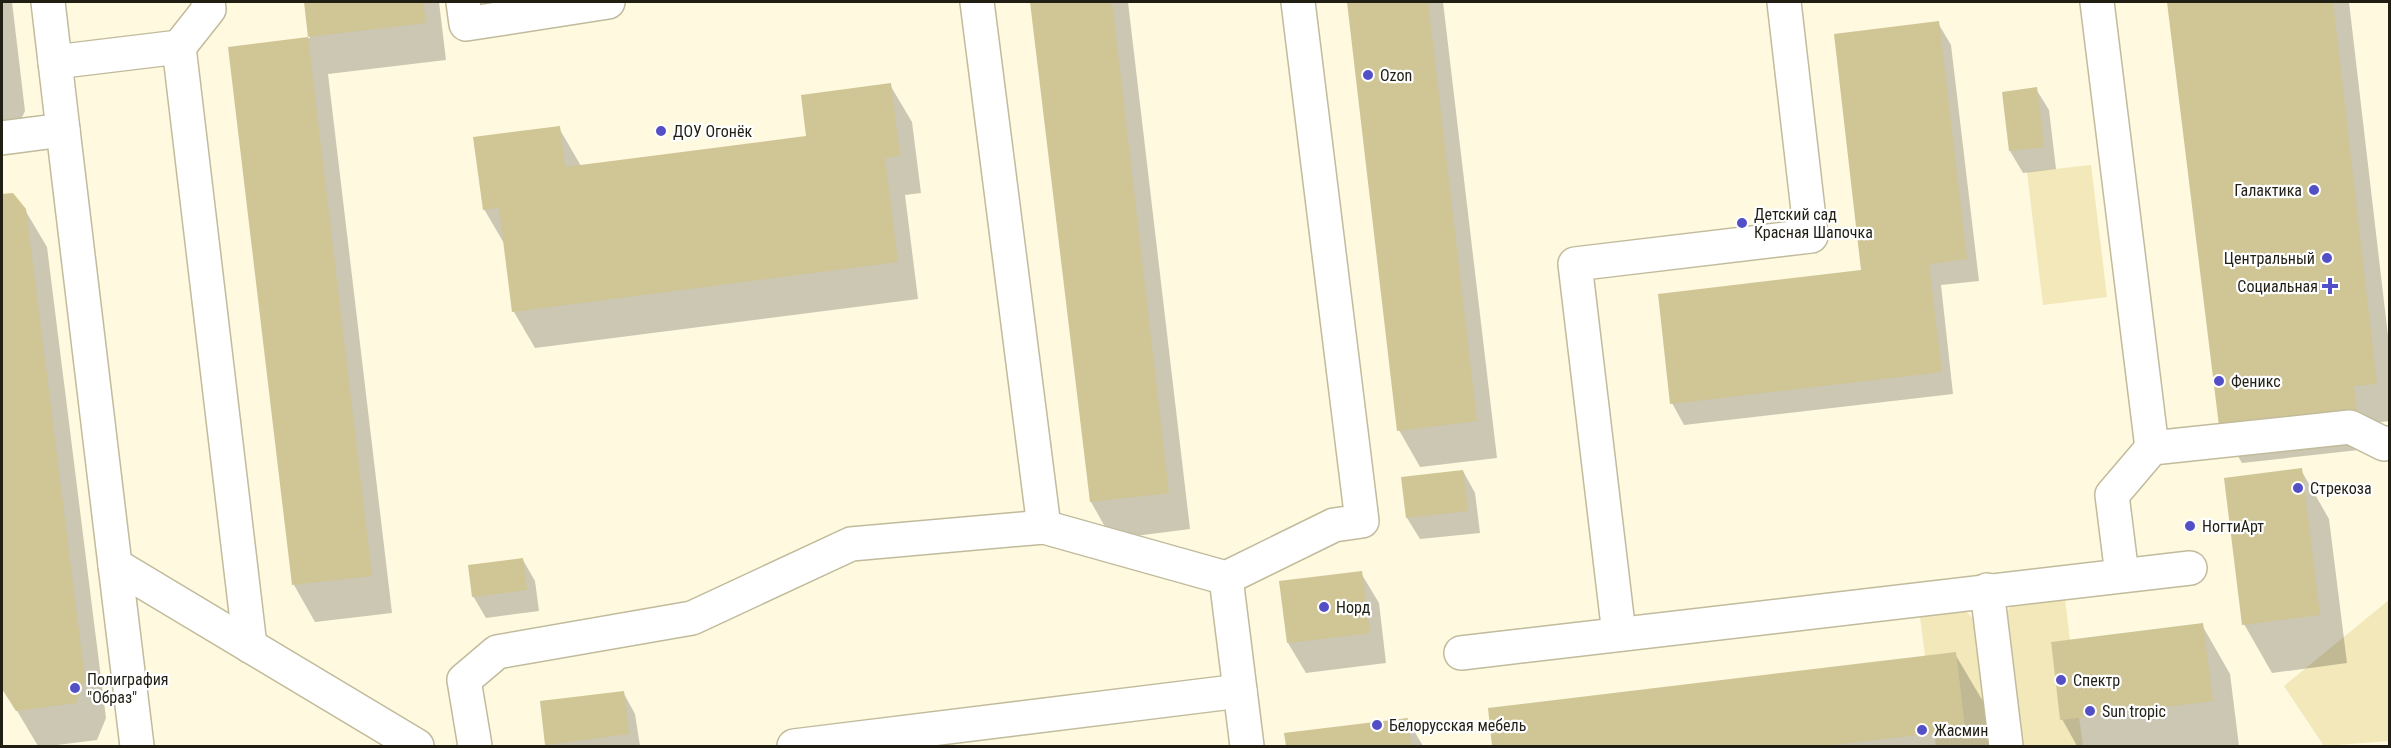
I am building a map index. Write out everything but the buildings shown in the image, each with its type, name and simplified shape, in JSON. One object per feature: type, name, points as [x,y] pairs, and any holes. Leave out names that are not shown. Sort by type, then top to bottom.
[{"type":"lane","points":[[48,2],[137,747]]},
{"type":"lane","points":[[55,62],[179,47],[209,9],[208,2]]},
{"type":"lane","points":[[463,2],[466,24],[608,2]]},
{"type":"lane","points":[[977,2],[1044,527]]},
{"type":"lane","points":[[475,747],[464,680],[497,652],[692,618],[851,544],[1044,527],[1226,578],[1334,525],[1362,521],[1298,2]]},
{"type":"lane","points":[[1619,634],[1575,264],[1811,236],[1784,2]]},
{"type":"lane","points":[[2097,2],[2152,448]]},
{"type":"lane","points":[[179,47],[250,646]]},
{"type":"lane","points":[[2,138],[63,130]]},
{"type":"lane","points":[[2122,575],[2112,495],[2152,448],[2350,427],[2384,444],[2390,443]]},
{"type":"lane","points":[[115,564],[417,747]]},
{"type":"lane","points":[[1461,653],[2190,568]]},
{"type":"lane","points":[[1226,578],[1247,747]]},
{"type":"lane","points":[[1987,590],[2006,747]]},
{"type":"lane","points":[[794,747],[1240,691]]},
{"type":"shaded area","points":[[2091,165],[2107,297],[2043,305],[2027,172]]},
{"type":"shaded area","points":[[2064,591],[2070,640],[2051,642],[2060,719],[2079,717],[2083,746],[2018,746],[2004,618],[2012,603]]},
{"type":"shaded area","points":[[2389,600],[2389,741],[2324,746],[2284,686]]},
{"type":"shaded area","points":[[1919,609],[1964,609],[1976,622],[1993,746],[1936,746],[1934,733],[1965,729],[1956,653],[1925,656]]},
{"type":"place","name":"Ozon","points":[[1368,75]]},
{"type":"place","name":"ДОУ Огонёк","points":[[661,131]]},
{"type":"place","name":"Галактика","points":[[2314,190]]},
{"type":"place","name":"Детский сад Красная Шапочка","points":[[1742,223]]},
{"type":"place","name":"Центральный","points":[[2327,258]]},
{"type":"place","name":"Социальная","points":[[2330,286]]},
{"type":"place","name":"Феникс","points":[[2219,381]]},
{"type":"place","name":"Стрекоза","points":[[2298,488]]},
{"type":"place","name":"НогтиАрт","points":[[2190,526]]},
{"type":"place","name":"Норд","points":[[1324,607]]},
{"type":"place","name":"Спектр","points":[[2061,680]]},
{"type":"place","name":"Полиграфия \"Образ\"","points":[[75,688]]},
{"type":"place","name":"Sun tropic","points":[[2090,711]]},
{"type":"place","name":"Белорусская мебель","points":[[1377,725]]},
{"type":"place","name":"Жасмин","points":[[1922,730]]}]
